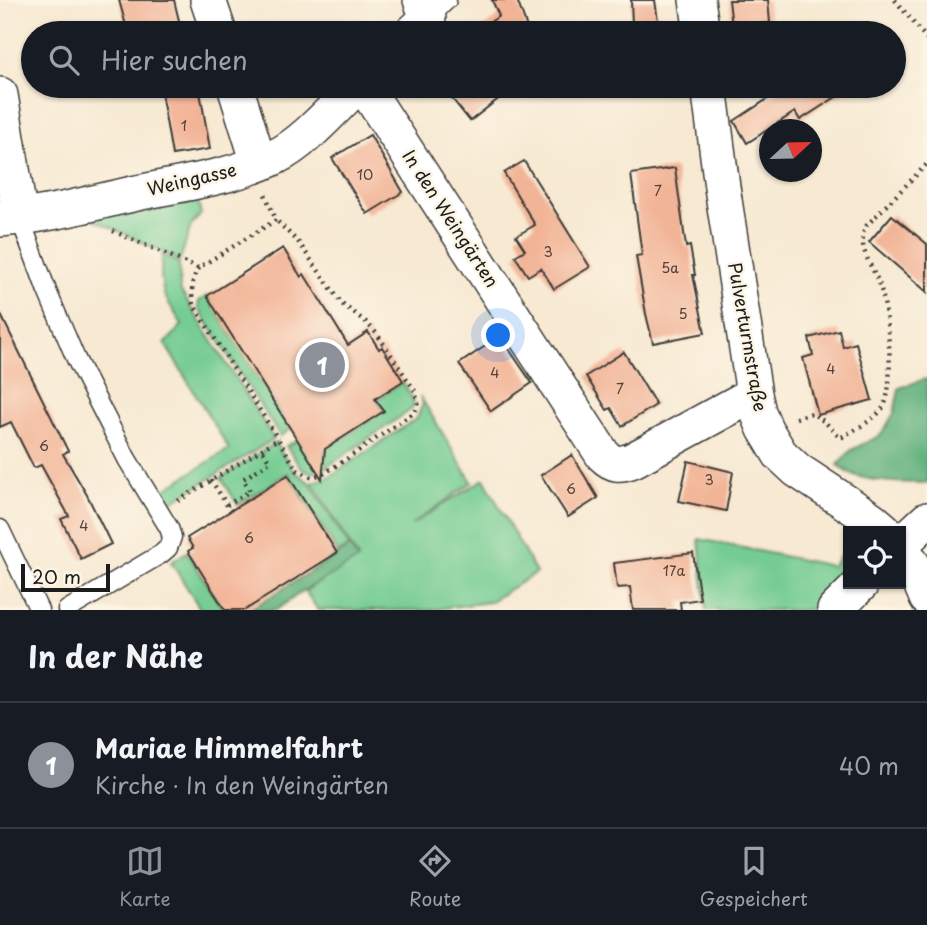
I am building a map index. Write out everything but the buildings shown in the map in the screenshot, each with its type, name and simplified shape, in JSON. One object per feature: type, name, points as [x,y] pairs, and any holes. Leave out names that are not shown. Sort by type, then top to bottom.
[{"type":"street","points":[[208,0],[215,21]]},
{"type":"street","points":[[697,0],[700,21]]},
{"type":"street","points":[[0,95],[10,218]]},
{"type":"street","points":[[239,98],[260,163]]},
{"type":"street","name":"Weingasse","points":[[10,218],[211,177],[260,163],[295,145],[344,98]]},
{"type":"street","name":"In den Weingärten","points":[[372,98],[607,460],[618,464],[633,460],[754,394]]},
{"type":"street","name":"Pulverturmstraße","points":[[711,98],[758,412],[773,444],[789,463],[879,526]]},
{"type":"street","points":[[906,541],[927,520]]},
{"type":"street","points":[[906,554],[927,598]]},
{"type":"street","points":[[835,610],[856,589]]},
{"type":"lane","points":[[10,218],[47,291],[76,359],[127,459],[172,537],[168,548],[161,554],[67,610]]},
{"type":"lane","points":[[0,529],[39,610]]},
{"type":"path","points":[[895,0],[927,39]]},
{"type":"path","points":[[260,163],[268,205],[276,220],[299,243],[342,304],[377,334],[415,391],[418,403],[415,412],[318,476],[304,475],[298,470],[193,304],[192,289],[198,268],[276,220]]},
{"type":"path","points":[[816,415],[842,437],[869,421],[884,407],[889,388],[886,312],[881,288],[866,252],[863,234],[867,225],[927,164]]},
{"type":"path","points":[[120,234],[198,268]]},
{"type":"path","points":[[199,487],[278,439]]},
{"type":"path","points":[[228,505],[250,491],[243,479],[270,462],[262,449]]},
{"type":"path","points":[[211,480],[231,511]]},
{"type":"green space","points":[[195,190],[201,214],[191,226],[180,260],[80,213]]},
{"type":"green space","points":[[162,255],[179,263],[180,290],[274,439],[162,508],[154,496],[229,449],[165,344],[182,325],[164,295],[161,278]]},
{"type":"green space","points":[[207,296],[291,429],[280,436],[198,308],[199,301]]},
{"type":"green space","points":[[925,379],[927,483],[867,479],[845,471],[838,465],[851,450],[881,435],[894,413],[899,388]]},
{"type":"green space","points":[[403,382],[414,402],[412,409],[321,471],[309,473],[301,468],[286,446],[298,440],[324,458],[325,449],[384,411],[377,399]]},
{"type":"green space","points":[[420,396],[472,482],[411,525],[484,479],[536,573],[489,602],[429,610],[318,610],[305,591],[358,558],[312,482],[332,475],[417,418],[423,404]]},
{"type":"green space","points":[[275,443],[295,472],[309,482],[349,546],[338,553],[288,473],[238,505],[221,478]]},
{"type":"green space","points":[[699,539],[832,566],[843,552],[843,581],[808,610],[706,610]]},
{"type":"green space","points":[[350,547],[358,560],[303,591],[276,610],[249,610]]},
{"type":"green space","points":[[187,552],[223,610],[201,610],[171,562]]},
{"type":"place","name":"Mariae Himmelfahrt","points":[[322,365]]}]
